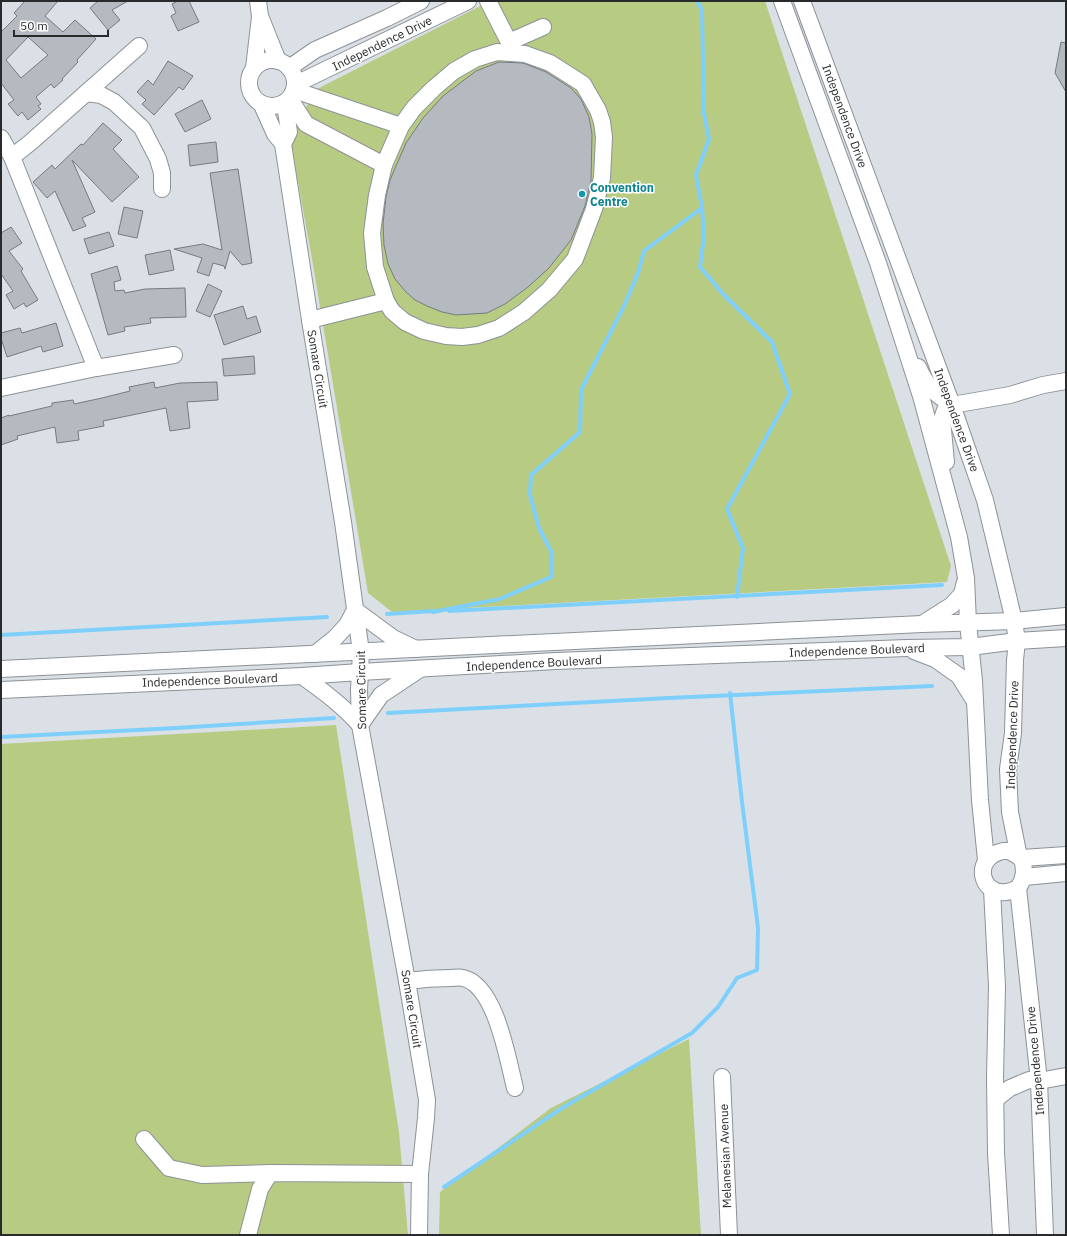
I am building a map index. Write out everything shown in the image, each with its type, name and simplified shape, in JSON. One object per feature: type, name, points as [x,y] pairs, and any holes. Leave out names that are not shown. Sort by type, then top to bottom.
[{"type":"street","name":"Independence Drive","points":[[284,64],[374,24],[421,1]]},
{"type":"street","name":"Independence Drive","points":[[291,94],[468,1]]},
{"type":"street","points":[[488,1],[510,47],[550,63],[583,84],[598,110],[602,122],[604,138],[602,178],[594,209],[575,259],[549,290],[524,312],[499,328],[478,335],[462,337],[446,336],[424,331],[405,322],[392,311],[386,301],[375,267],[372,233],[376,195],[384,165],[401,126],[414,108],[434,88],[454,71],[475,58],[510,47],[543,27]]},
{"type":"street","name":"Independence Drive","points":[[782,1],[878,263],[921,396],[959,536],[966,578],[968,623],[975,702],[980,800],[986,860],[983,876],[985,881],[992,889],[997,986],[995,1078],[996,1153],[1001,1235]]},
{"type":"street","name":"Independence Drive","points":[[802,1],[952,405],[985,500],[1014,621],[1017,642],[1015,660],[1013,734],[1008,769],[1010,812],[1020,857],[1025,871],[1021,883],[1039,1081],[1045,1235]]},
{"type":"street","points":[[259,8],[284,64],[293,72],[291,94],[306,124],[384,165]]},
{"type":"street","points":[[259,8],[254,68],[251,73],[249,85],[253,97],[262,105],[274,107],[291,94]]},
{"type":"street","points":[[12,157],[140,46]]},
{"type":"street","points":[[254,68],[265,61],[284,64]]},
{"type":"street","points":[[86,93],[101,95],[114,102],[142,128],[158,159],[162,173],[162,189]]},
{"type":"street","points":[[291,94],[401,126]]},
{"type":"street","name":"Somare Circuit","points":[[283,144],[289,132],[291,94]]},
{"type":"street","name":"Somare Circuit","points":[[262,105],[275,134],[283,144],[343,522],[361,652],[359,690],[360,725],[407,981],[427,1100],[420,1174],[419,1235]]},
{"type":"street","points":[[1,138],[12,157],[96,368]]},
{"type":"street","points":[[310,320],[386,301]]},
{"type":"street","points":[[905,346],[914,356],[925,381],[938,395],[952,405]]},
{"type":"street","points":[[1,388],[96,368],[174,355]]},
{"type":"street","points":[[948,500],[942,419],[945,410],[952,405],[1010,395],[1043,385],[1066,381]]},
{"type":"street","points":[[922,624],[952,605],[962,594],[966,578]]},
{"type":"street","points":[[315,654],[335,638],[347,625],[355,610],[393,638],[417,649]]},
{"type":"street","name":"Independence Boulevard","points":[[1,669],[922,624],[1014,621],[1066,616]]},
{"type":"street","name":"Independence Boulevard","points":[[1,690],[302,676],[556,661],[970,647],[1066,638]]},
{"type":"street","points":[[907,648],[935,659],[959,676],[975,702]]},
{"type":"street","points":[[302,676],[344,708],[360,725],[380,695],[420,669]]},
{"type":"street","points":[[986,860],[996,852],[1003,851],[1009,851],[1020,857],[1066,855]]},
{"type":"street","points":[[992,889],[1005,893],[1021,883],[1066,873]]},
{"type":"street","points":[[407,981],[436,978],[463,978],[473,983],[485,994],[497,1021],[506,1048],[516,1088]]},
{"type":"street","points":[[996,1099],[1010,1088],[1029,1080],[1039,1081],[1066,1076]]},
{"type":"street","name":"Melanesian Avenue","points":[[722,1077],[729,1235]]},
{"type":"street","points":[[144,1139],[169,1168],[202,1175],[270,1173],[420,1174]]},
{"type":"street","points":[[248,1235],[260,1189],[270,1173]]},
{"type":"green space","points":[[490,1],[765,1],[951,566],[947,582],[392,612],[368,593],[312,259],[290,138],[315,90]]},
{"type":"green space","points":[[336,725],[399,1132],[408,1235],[1,1235],[1,744]]},
{"type":"green space","points":[[689,1039],[701,1235],[439,1235],[440,1192],[551,1108]]},
{"type":"building","points":[[25,1],[58,1],[45,16],[63,32],[75,20],[96,39],[77,60],[78,62],[62,79],[63,80],[54,88],[51,84],[36,97],[41,104],[38,106],[41,109],[28,120],[22,112],[18,116],[8,104],[14,100],[1,83],[1,32],[17,16],[14,13]],"holes":[[[28,37],[48,55],[21,78],[6,60]]]},
{"type":"building","points":[[98,1],[128,1],[112,10],[120,20],[108,30],[90,8]]},
{"type":"building","points":[[178,1],[189,1],[199,22],[178,31],[171,16],[176,13],[172,4]]},
{"type":"building","points":[[1061,42],[1066,43],[1066,92],[1055,73]]},
{"type":"building","points":[[168,61],[193,76],[183,90],[179,87],[154,115],[142,104],[146,100],[137,92],[148,80],[153,85]]},
{"type":"building","points":[[499,62],[523,63],[546,72],[571,88],[581,99],[589,117],[592,134],[591,181],[585,206],[571,240],[549,268],[528,287],[505,304],[487,313],[456,315],[442,312],[415,300],[395,279],[388,264],[384,245],[383,224],[386,197],[390,180],[406,143],[423,118],[443,96],[476,71]]},
{"type":"building","points":[[202,100],[211,119],[185,132],[175,114]]},
{"type":"building","points":[[103,123],[122,140],[113,149],[139,177],[112,202],[72,160],[95,212],[82,218],[86,226],[73,231],[55,191],[47,198],[33,182],[52,165],[55,169],[81,144],[83,145]]},
{"type":"building","points":[[216,142],[218,162],[190,166],[188,145]]},
{"type":"building","points":[[238,169],[252,263],[242,265],[230,251],[225,269],[224,266],[213,263],[209,276],[197,272],[202,258],[174,249],[203,244],[222,250],[210,173]]},
{"type":"building","points":[[124,207],[143,211],[137,238],[118,234]]},
{"type":"building","points":[[11,227],[22,243],[9,251],[23,269],[21,271],[38,300],[26,307],[24,303],[14,309],[6,295],[13,291],[1,274],[1,233]]},
{"type":"building","points":[[109,232],[114,246],[89,254],[84,239]]},
{"type":"building","points":[[170,250],[174,270],[149,275],[145,255]]},
{"type":"building","points":[[117,266],[121,280],[114,282],[115,291],[124,290],[125,293],[145,289],[185,288],[186,317],[150,318],[151,323],[124,327],[125,331],[108,335],[91,274]]},
{"type":"building","points":[[208,284],[222,291],[210,317],[196,311]]},
{"type":"building","points":[[243,306],[247,319],[256,316],[261,332],[224,345],[214,315]]},
{"type":"building","points":[[56,323],[63,346],[43,352],[41,346],[7,357],[1,338],[1,333],[20,328],[22,333]]},
{"type":"building","points":[[254,356],[255,374],[224,376],[222,359]]},
{"type":"building","points":[[154,382],[155,388],[180,383],[217,382],[218,400],[187,402],[190,428],[170,431],[166,408],[103,421],[104,426],[78,431],[79,440],[57,443],[55,427],[17,436],[18,439],[1,445],[1,418],[52,406],[52,403],[73,400],[74,404],[102,398],[130,391],[129,387]]},
{"type":"waterway","points":[[697,1],[702,10],[704,113],[709,139],[696,175],[702,208],[704,236],[700,267],[724,295],[772,342],[790,394],[727,509],[743,548],[737,597]]},
{"type":"waterway","points":[[433,612],[500,599],[551,577],[551,551],[539,528],[530,495],[531,475],[580,432],[581,390],[624,306],[638,273],[644,251],[702,208]]},
{"type":"waterway","points":[[449,611],[942,585]]},
{"type":"waterway","points":[[387,614],[434,611]]},
{"type":"waterway","points":[[1,635],[327,617]]},
{"type":"waterway","points":[[388,713],[932,686]]},
{"type":"waterway","points":[[444,1187],[562,1108],[692,1033],[718,1007],[737,978],[757,970],[758,928],[730,693]]},
{"type":"waterway","points":[[1,737],[334,718]]},
{"type":"place","name":"Convention Centre","points":[[582,194]]}]
